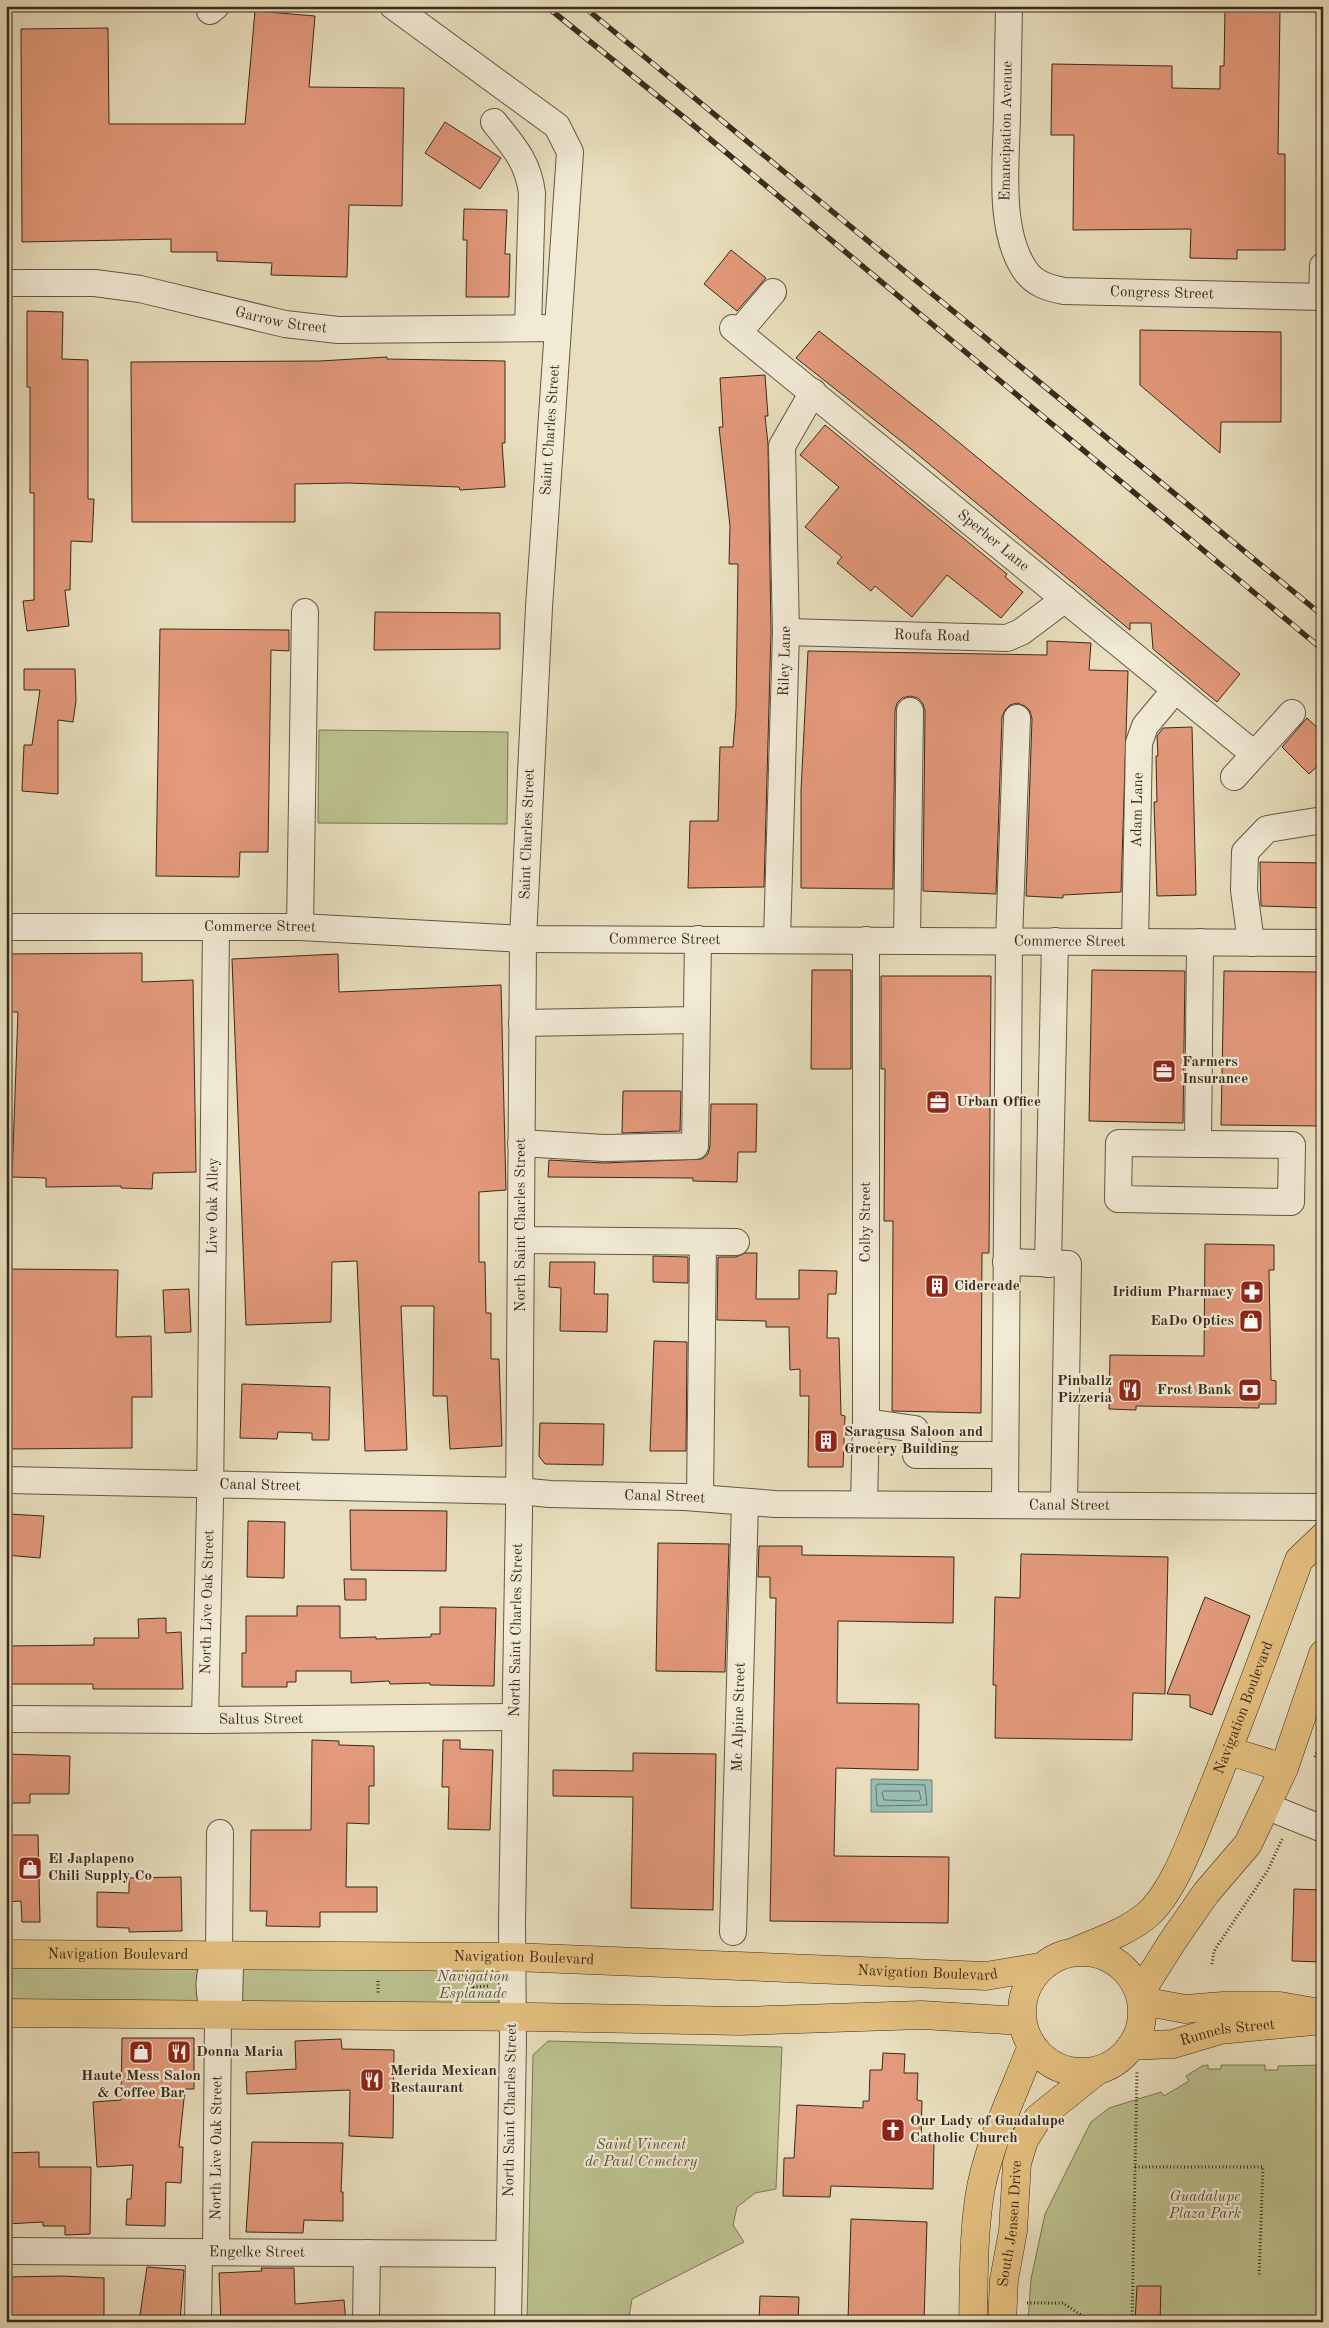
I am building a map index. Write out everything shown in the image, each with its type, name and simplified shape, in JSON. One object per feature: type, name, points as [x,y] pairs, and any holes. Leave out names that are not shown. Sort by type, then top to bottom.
[{"type":"main road","name":"Navigation Boulevard","points":[[1076,1951],[1129,1926],[1146,1915],[1159,1902],[1186,1854],[1229,1751],[1299,1560],[1323,1537]]},
{"type":"main road","points":[[1141,1997],[1172,1942],[1206,1894],[1248,1844],[1284,1768],[1323,1654]]},
{"type":"main road","points":[[1229,1751],[1284,1768]]},
{"type":"main road","points":[[1076,1951],[1092,1952],[1108,1957],[1122,1966],[1133,1978],[1141,1997],[1142,2017],[1134,2046],[1122,2056],[1098,2070],[1084,2072],[1068,2071],[1054,2066],[1042,2058],[1032,2046],[1022,2021],[1021,2007],[1024,1992],[1040,1967],[1051,1959],[1076,1951]]},
{"type":"main road","name":"Navigation Boulevard","points":[[6,1954],[513,1957],[986,1976],[1040,1967]]},
{"type":"main road","name":"Runnels Street","points":[[1141,1997],[1185,2009],[1223,2006],[1280,2006],[1323,2014]]},
{"type":"main road","points":[[6,2013],[512,2017],[740,2021],[922,2014],[1022,2021]]},
{"type":"main road","name":"Runnels Street","points":[[1134,2046],[1174,2044],[1220,2030],[1323,2020]]},
{"type":"main road","name":"South Jensen Drive","points":[[973,2322],[976,2238],[981,2189],[989,2156],[1032,2046]]},
{"type":"main road","name":"South Jensen Drive","points":[[1002,2322],[1004,2280],[1013,2231],[1017,2163],[1024,2140],[1038,2118],[1098,2070]]},
{"type":"street","name":"Saint Charles Street","points":[[393,6],[557,126],[570,152],[532,723],[522,939]]},
{"type":"street","name":"Emancipation Avenue","points":[[1009,6],[1005,204],[1017,255]]},
{"type":"street","points":[[494,122],[524,161],[530,175],[532,193],[528,328]]},
{"type":"street","name":"Congress Street","points":[[1017,255],[1026,272],[1036,282],[1064,291],[1323,296]]},
{"type":"street","points":[[1323,266],[1323,296]]},
{"type":"street","name":"Garrow Street","points":[[6,283],[95,283],[140,289],[285,324],[338,330],[558,328]]},
{"type":"street","name":"Sperber Lane","points":[[772,292],[736,330],[1254,754]]},
{"type":"street","name":"Riley Lane","points":[[777,940],[786,632],[782,446],[813,392]]},
{"type":"street","name":"Roufa Road","points":[[786,632],[1008,638],[1021,632],[1065,599]]},
{"type":"street","points":[[300,927],[305,612]]},
{"type":"street","name":"Adam Lane","points":[[1135,942],[1139,743],[1145,726],[1175,690]]},
{"type":"street","points":[[907,940],[910,711]]},
{"type":"street","points":[[1234,777],[1292,713]]},
{"type":"street","points":[[1005,1504],[1009,941],[1017,718]]},
{"type":"street","points":[[1251,943],[1244,890],[1245,852],[1267,829],[1323,820]]},
{"type":"street","name":"Commerce Street","points":[[6,927],[300,927],[522,939],[1323,943]]},
{"type":"street","name":"Live Oak Alley","points":[[210,1484],[216,928]]},
{"type":"street","name":"North Saint Charles Street","points":[[508,2322],[514,1717],[519,1491],[522,939]]},
{"type":"street","points":[[521,1143],[604,1148],[695,1146],[698,939]]},
{"type":"street","name":"Colby Street","points":[[864,1504],[866,1422],[866,940]]},
{"type":"street","points":[[1055,941],[1058,1264],[1064,1505]]},
{"type":"street","points":[[1198,1144],[1200,942]]},
{"type":"street","points":[[522,1023],[696,1020]]},
{"type":"street","points":[[1119,1143],[1198,1144],[1292,1145],[1291,1202],[1118,1199],[1119,1143]]},
{"type":"street","points":[[521,1240],[736,1242]]},
{"type":"street","points":[[700,1498],[703,1242]]},
{"type":"street","points":[[1006,1262],[1058,1264]]},
{"type":"street","points":[[866,1422],[915,1430],[916,1455],[1006,1455]]},
{"type":"street","name":"Canal Street","points":[[6,1480],[519,1491],[550,1494],[700,1498],[745,1503],[1323,1507]]},
{"type":"street","name":"North Live Oak Street","points":[[205,1720],[210,1484]]},
{"type":"street","name":"Mc Alpine Street","points":[[733,1932],[745,1503]]},
{"type":"street","name":"Saltus Street","points":[[6,1719],[205,1720],[514,1717]]},
{"type":"street","points":[[1266,1806],[1323,1829]]},
{"type":"street","name":"North Live Oak Street","points":[[198,2322],[208,2252],[218,2014],[229,2004],[230,1967],[219,1954],[220,1832]]},
{"type":"street","name":"Engelke Street","points":[[6,2250],[509,2254]]},
{"type":"street","points":[[366,2322],[367,2254]]},
{"type":"path","points":[[473,1971],[473,1998]]},
{"type":"path","points":[[369,1981],[379,1981],[378,1997]]},
{"type":"path","points":[[473,1987],[495,1986]]},
{"type":"path","points":[[1132,2322],[1135,2167],[1134,2046]]},
{"type":"path","points":[[1135,2167],[1263,2166],[1259,2277]]},
{"type":"path","points":[[1024,2303],[1063,2303],[1090,2321],[1114,2322]]},
{"type":"green space","points":[[319,730],[508,732],[507,824],[318,823]]},
{"type":"green space","name":"Navigation Esplanade","points":[[6,1963],[499,1965],[498,2006],[6,2004]]},
{"type":"green space","name":"Saint Vincent de Paul Cemetery","points":[[548,2041],[782,2047],[776,2189],[755,2193],[737,2207],[733,2225],[744,2242],[632,2299],[628,2322],[527,2322],[533,2055]]},
{"type":"green space","name":"Guadalupe Plaza Park","points":[[1208,2065],[1208,2069],[1221,2069],[1221,2065],[1265,2065],[1265,2070],[1278,2070],[1278,2066],[1323,2065],[1323,2322],[1028,2322],[1031,2279],[1045,2214],[1091,2122],[1109,2108],[1161,2092],[1164,2096],[1189,2081],[1186,2076],[1202,2066]]},
{"type":"water","points":[[871,1779],[932,1780],[932,1812],[871,1812]]},
{"type":"building","points":[[255,11],[315,16],[309,87],[404,88],[402,206],[349,205],[347,277],[271,275],[272,263],[217,261],[217,252],[171,252],[171,239],[22,242],[21,29],[108,28],[109,124],[245,124]]},
{"type":"building","points":[[1225,11],[1280,11],[1278,154],[1285,154],[1285,250],[1237,250],[1237,259],[1190,258],[1191,229],[1073,230],[1074,135],[1051,135],[1052,64],[1172,66],[1172,88],[1220,89],[1220,66],[1224,66]]},
{"type":"building","points":[[445,122],[501,158],[480,189],[425,153]]},
{"type":"building","points":[[464,209],[507,210],[505,254],[510,254],[509,297],[466,297],[467,240],[463,240]]},
{"type":"building","points":[[731,250],[766,278],[737,311],[704,284]]},
{"type":"building","points":[[27,311],[63,312],[62,359],[88,360],[88,499],[94,499],[92,542],[71,541],[70,590],[65,590],[69,626],[27,631],[23,601],[34,600],[34,493],[30,493],[30,387],[27,387]]},
{"type":"building","points":[[1140,330],[1281,332],[1281,422],[1221,422],[1220,453],[1140,385]]},
{"type":"building","points":[[819,331],[933,421],[1240,674],[1217,702],[1153,649],[1151,623],[1130,623],[1130,630],[905,444],[796,358]]},
{"type":"building","points":[[387,357],[387,359],[505,361],[505,443],[502,443],[505,487],[460,490],[459,487],[347,483],[295,484],[295,522],[132,522],[131,362],[320,361]]},
{"type":"building","points":[[765,375],[768,416],[765,416],[768,444],[771,632],[764,887],[688,888],[690,821],[718,821],[720,747],[733,747],[736,709],[738,564],[729,564],[730,526],[719,427],[723,427],[720,378]]},
{"type":"building","points":[[825,425],[1007,574],[1005,577],[1023,592],[1001,618],[947,575],[912,617],[875,586],[871,591],[837,563],[842,557],[805,527],[839,487],[800,455]]},
{"type":"building","points":[[375,612],[500,613],[500,649],[374,650]]},
{"type":"building","points":[[160,629],[289,630],[289,651],[271,650],[268,852],[240,852],[239,877],[156,876]]},
{"type":"building","points":[[1047,641],[1091,643],[1089,670],[1128,671],[1121,892],[1063,895],[1063,898],[1026,896],[1032,719],[1030,711],[1025,706],[1017,703],[1010,705],[1002,717],[996,894],[923,891],[925,711],[923,704],[918,698],[910,696],[902,698],[897,703],[895,711],[893,889],[801,888],[801,791],[808,651],[1047,655]]},
{"type":"building","points":[[24,669],[75,669],[76,701],[73,722],[58,720],[58,794],[22,791],[24,745],[32,745],[40,690],[24,690]]},
{"type":"building","points":[[1307,718],[1323,733],[1323,761],[1309,774],[1282,747]]},
{"type":"building","points":[[1192,727],[1196,895],[1157,896],[1154,802],[1157,802],[1157,736],[1163,728]]},
{"type":"building","points":[[1260,862],[1323,863],[1323,908],[1261,906]]},
{"type":"building","points":[[142,953],[142,982],[193,980],[196,1172],[153,1173],[152,1189],[121,1188],[121,1186],[46,1187],[46,1178],[12,1177],[18,1012],[6,1012],[6,954]]},
{"type":"building","points":[[338,954],[339,992],[501,985],[506,1190],[479,1192],[479,1262],[485,1262],[486,1313],[491,1313],[491,1359],[499,1359],[502,1446],[450,1449],[447,1396],[433,1396],[434,1306],[401,1306],[407,1450],[365,1451],[357,1261],[332,1262],[331,1322],[246,1325],[232,959]]},
{"type":"building","points":[[812,970],[851,970],[851,1069],[811,1069]]},
{"type":"building","points":[[1092,970],[1185,971],[1183,1123],[1089,1121]]},
{"type":"building","points":[[1224,971],[1320,972],[1320,975],[1323,975],[1323,1126],[1221,1125]]},
{"type":"building","points":[[881,976],[991,976],[989,1253],[982,1253],[981,1413],[892,1411],[893,1221],[884,1221],[885,1069],[881,1069]]},
{"type":"building","points":[[623,1091],[681,1091],[680,1131],[622,1133]]},
{"type":"building","points":[[711,1104],[757,1104],[756,1152],[738,1152],[737,1182],[693,1181],[693,1178],[548,1177],[549,1160],[604,1163],[702,1159],[708,1154],[710,1146]]},
{"type":"building","points":[[1205,1244],[1274,1245],[1274,1270],[1269,1270],[1271,1380],[1276,1381],[1276,1404],[1259,1404],[1259,1408],[1136,1406],[1136,1410],[1109,1409],[1110,1355],[1204,1356]]},
{"type":"building","points":[[745,1253],[757,1253],[756,1299],[799,1299],[799,1270],[837,1271],[836,1294],[828,1294],[827,1338],[839,1338],[841,1415],[845,1416],[843,1467],[808,1467],[809,1396],[800,1396],[800,1369],[790,1370],[789,1327],[766,1327],[766,1321],[717,1320],[718,1257],[736,1257]]},
{"type":"building","points":[[653,1256],[688,1257],[688,1283],[653,1282]]},
{"type":"building","points":[[550,1262],[595,1262],[594,1294],[608,1294],[607,1332],[560,1331],[561,1288],[549,1287]]},
{"type":"building","points":[[6,1269],[118,1270],[116,1337],[151,1336],[152,1397],[132,1397],[132,1448],[6,1449]]},
{"type":"building","points":[[189,1289],[191,1332],[165,1333],[163,1290]]},
{"type":"building","points":[[654,1341],[687,1342],[686,1451],[650,1451]]},
{"type":"building","points":[[242,1384],[330,1387],[329,1440],[312,1440],[312,1433],[278,1432],[277,1439],[240,1438]]},
{"type":"building","points":[[540,1423],[604,1424],[603,1465],[545,1464],[539,1456]]},
{"type":"building","points":[[350,1510],[447,1511],[446,1571],[351,1570]]},
{"type":"building","points":[[8,1514],[44,1516],[40,1558],[6,1555]]},
{"type":"building","points":[[248,1521],[285,1522],[284,1578],[247,1577]]},
{"type":"building","points":[[658,1543],[729,1544],[725,1672],[656,1671]]},
{"type":"building","points":[[759,1546],[802,1546],[802,1555],[954,1557],[953,1623],[838,1621],[837,1703],[919,1704],[918,1770],[836,1768],[834,1856],[949,1857],[948,1923],[770,1921],[776,1598],[770,1598],[770,1577],[758,1577]]},
{"type":"building","points":[[1021,1554],[1168,1557],[1165,1694],[1133,1693],[1132,1740],[995,1738],[996,1685],[993,1685],[995,1597],[1020,1598]]},
{"type":"building","points":[[344,1579],[366,1579],[366,1600],[345,1600]]},
{"type":"building","points":[[1205,1597],[1250,1616],[1212,1715],[1190,1707],[1190,1695],[1167,1694]]},
{"type":"building","points":[[297,1606],[340,1606],[340,1638],[376,1637],[376,1639],[431,1637],[431,1634],[440,1634],[440,1607],[496,1608],[494,1686],[430,1685],[430,1683],[390,1684],[389,1681],[351,1683],[351,1671],[296,1671],[296,1682],[287,1682],[287,1687],[242,1687],[242,1653],[246,1653],[246,1616],[297,1616]]},
{"type":"building","points":[[166,1618],[166,1633],[181,1632],[183,1689],[93,1689],[93,1684],[6,1684],[6,1646],[94,1645],[94,1638],[139,1638],[138,1619]]},
{"type":"building","points":[[312,1740],[339,1741],[339,1745],[374,1746],[374,1786],[369,1786],[369,1824],[347,1823],[346,1887],[377,1887],[377,1912],[320,1912],[320,1927],[266,1926],[267,1911],[250,1911],[251,1830],[311,1830]]},
{"type":"building","points":[[443,1740],[460,1740],[460,1749],[493,1750],[490,1830],[448,1829],[449,1787],[442,1787]]},
{"type":"building","points":[[633,1753],[716,1754],[713,1910],[631,1908],[633,1797],[553,1796],[553,1770],[633,1771]]},
{"type":"building","points":[[6,1754],[70,1756],[69,1794],[30,1794],[30,1803],[6,1803]]},
{"type":"building","name":"El Japlapeno Chili Supply Co","points":[[6,1835],[38,1835],[40,1922],[22,1922],[21,1901],[6,1902]]},
{"type":"building","points":[[181,1877],[182,1931],[129,1932],[129,1928],[97,1927],[97,1892],[129,1893],[129,1878]]},
{"type":"building","points":[[1294,1889],[1323,1890],[1323,1962],[1292,1961]]},
{"type":"building","points":[[122,2038],[194,2038],[194,2089],[185,2089],[179,2147],[183,2147],[181,2183],[166,2182],[165,2226],[126,2225],[127,2199],[131,2199],[133,2165],[97,2167],[93,2102],[121,2100]]},
{"type":"building","points":[[341,2039],[342,2049],[394,2050],[393,2138],[349,2136],[350,2090],[247,2094],[246,2072],[296,2069],[295,2041]]},
{"type":"building","points":[[883,2053],[905,2054],[904,2073],[918,2073],[917,2100],[922,2101],[921,2143],[934,2143],[933,2189],[831,2186],[830,2197],[783,2196],[784,2158],[794,2158],[797,2105],[863,2108],[863,2101],[869,2101],[870,2070],[882,2070]]},
{"type":"building","points":[[252,2142],[343,2143],[341,2192],[343,2192],[343,2221],[304,2220],[303,2233],[246,2232]]},
{"type":"building","points":[[39,2152],[39,2167],[91,2167],[90,2234],[65,2235],[65,2226],[43,2226],[43,2222],[6,2224],[6,2153]]},
{"type":"building","points":[[851,2219],[927,2222],[924,2322],[848,2322]]},
{"type":"building","points":[[147,2267],[184,2270],[180,2322],[139,2322]]},
{"type":"building","points":[[261,2268],[294,2268],[295,2304],[344,2300],[346,2322],[221,2322],[219,2273],[262,2271]]},
{"type":"building","points":[[62,2276],[104,2278],[104,2322],[6,2322],[6,2277]]},
{"type":"building","points":[[1137,2286],[1161,2286],[1160,2322],[1135,2322]]},
{"type":"building","points":[[760,2296],[799,2297],[798,2322],[759,2322]]},
{"type":"railway","points":[[546,6],[686,119],[1323,650]]},
{"type":"railway","points":[[583,6],[1323,616]]},
{"type":"place","name":"Farmers Insurance","points":[[1164,1071]]},
{"type":"place","name":"Urban Office","points":[[938,1102]]},
{"type":"place","name":"Cidercade","points":[[937,1286]]},
{"type":"place","name":"Iridium Pharmacy","points":[[1252,1292]]},
{"type":"place","name":"EaDo Optics","points":[[1251,1321]]},
{"type":"place","name":"Pinballz Pizzeria","points":[[1130,1390]]},
{"type":"place","name":"Frost Bank","points":[[1250,1390]]},
{"type":"place","name":"Saragusa Saloon and Grocery Building","points":[[826,1441]]},
{"type":"place","name":"El Japlapeno Chili Supply Co","points":[[30,1868]]},
{"type":"place","name":"Haute Mess Salon & Coffee Bar","points":[[141,2052]]},
{"type":"place","name":"Donna Maria","points":[[179,2052]]},
{"type":"place","name":"Merida Mexican Restaurant","points":[[372,2080]]},
{"type":"place","name":"Our Lady of Guadalupe Catholic Church","points":[[893,2130]]}]
